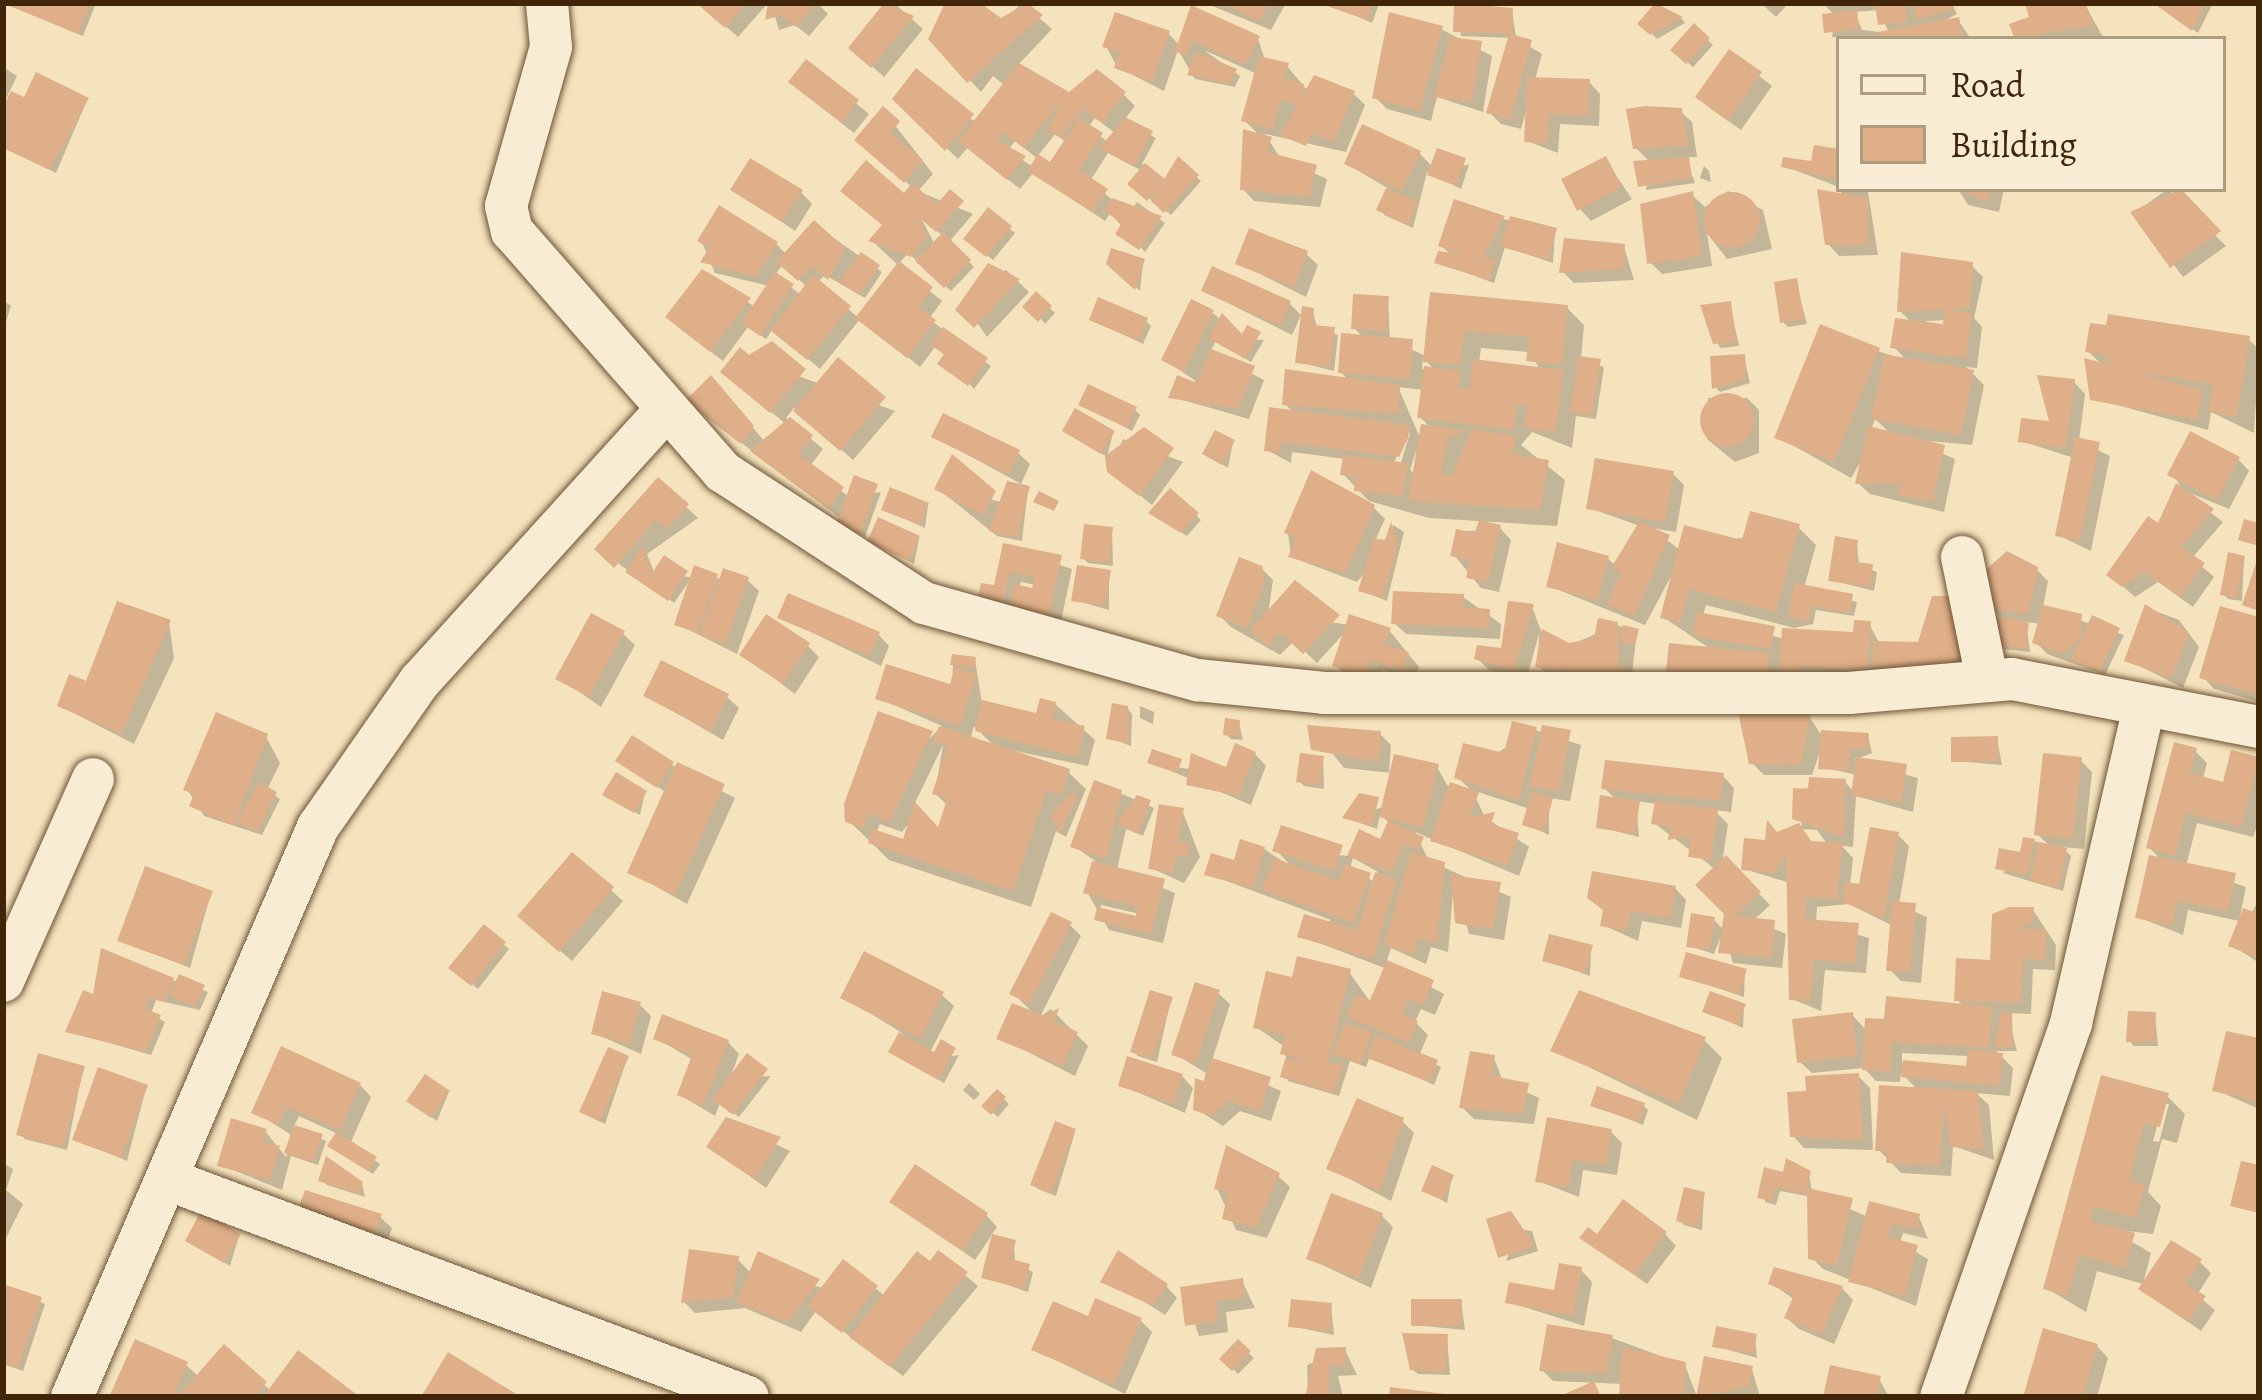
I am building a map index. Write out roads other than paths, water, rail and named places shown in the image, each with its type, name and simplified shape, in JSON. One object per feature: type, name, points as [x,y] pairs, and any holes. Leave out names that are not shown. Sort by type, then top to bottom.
[{"type":"street","points":[[547,3],[550,47],[506,206],[512,231],[662,415],[797,531],[924,603],[1197,680],[1324,693],[1802,693],[1987,679],[2259,727]]},
{"type":"street","points":[[72,1397],[172,1180],[189,1106],[232,1045],[318,827],[420,681],[662,415]]},
{"type":"street","points":[[1962,557],[1987,679]]},
{"type":"street","points":[[1941,1397],[2072,1024],[2143,710]]},
{"type":"street","points":[[3,982],[93,779]]},
{"type":"street","points":[[172,1180],[748,1397]]}]
